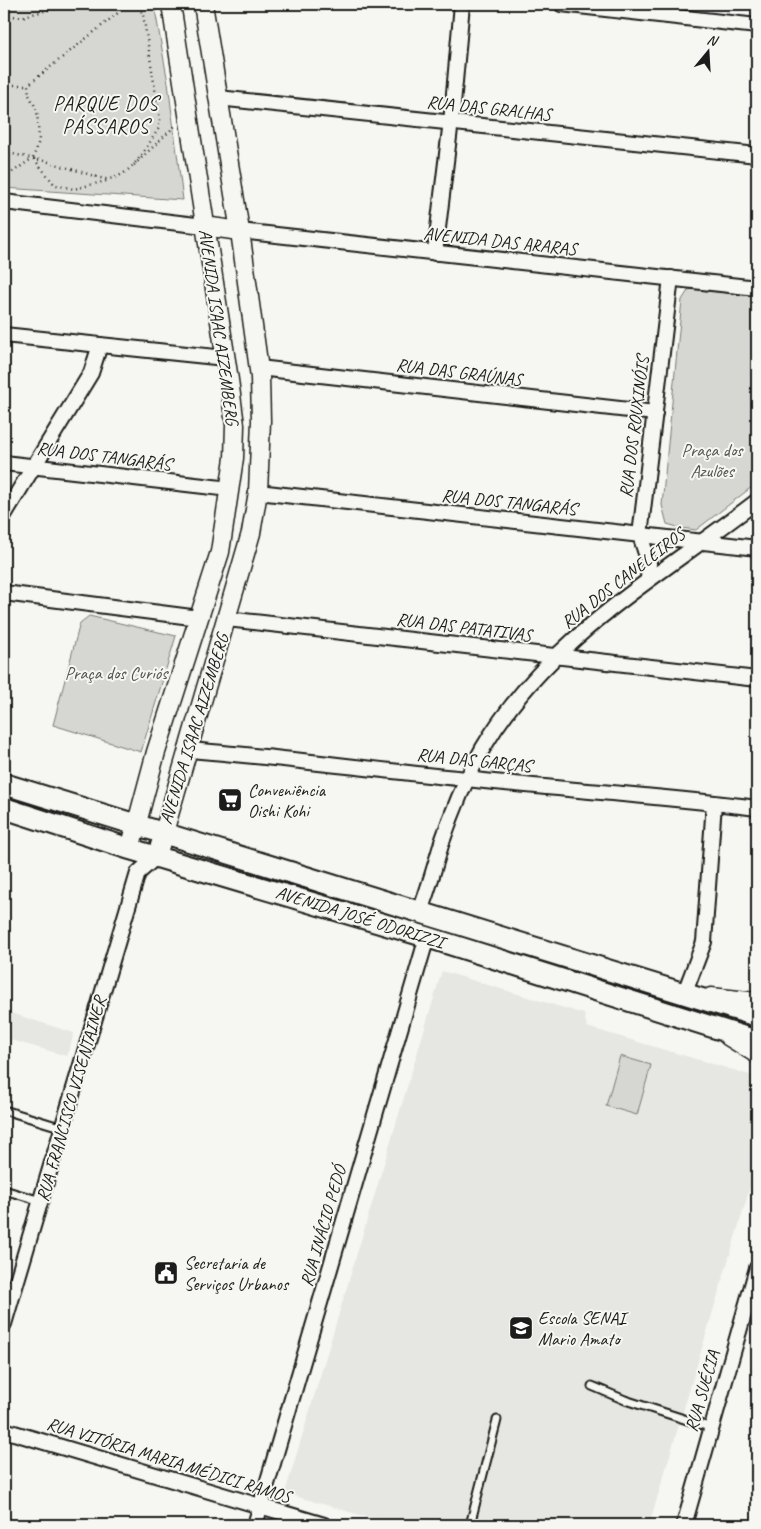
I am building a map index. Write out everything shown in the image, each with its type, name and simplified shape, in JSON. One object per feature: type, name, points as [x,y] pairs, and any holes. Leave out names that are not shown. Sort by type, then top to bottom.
[{"type":"main road","name":"AVENIDA JOSÉ ODORIZZI","points":[[4,784],[420,910],[757,1016]]},
{"type":"main road","name":"AVENIDA JOSÉ ODORIZZI","points":[[4,808],[130,848],[427,937],[757,1041]]},
{"type":"street","name":"AVENIDA ISAAC AIZEMBERG","points":[[130,848],[156,752],[220,552],[230,489],[235,425],[171,4]]},
{"type":"street","name":"AVENIDA ISAAC AIZEMBERG","points":[[163,833],[251,533],[258,492],[261,421],[259,368],[240,231],[203,4]]},
{"type":"street","points":[[434,253],[462,4]]},
{"type":"street","points":[[561,4],[757,26]]},
{"type":"street","name":"RUA DAS GRALHAS","points":[[218,98],[757,155]]},
{"type":"street","points":[[4,202],[240,231]]},
{"type":"street","name":"AVENIDA DAS ARARAS","points":[[240,231],[757,288]]},
{"type":"street","name":"RUA DOS ROUXINÓIS","points":[[648,579],[649,563],[640,535],[671,278]]},
{"type":"street","points":[[4,335],[226,358]]},
{"type":"street","points":[[4,515],[91,373],[100,345]]},
{"type":"street","name":"RUA DAS GRAÚNAS","points":[[259,368],[655,414]]},
{"type":"street","name":"RUA DOS TANGARÁS","points":[[4,463],[230,489]]},
{"type":"street","name":"RUA DOS TANGARÁS","points":[[258,492],[757,548]]},
{"type":"street","name":"RUA DOS CANELEIROS","points":[[420,910],[452,813],[467,780],[484,747],[528,687],[587,627],[648,579],[757,501]]},
{"type":"street","points":[[4,593],[199,618]]},
{"type":"street","name":"RUA DAS PATATIVAS","points":[[227,619],[757,679]]},
{"type":"street","name":"RUA DAS GARÇAS","points":[[188,750],[274,756],[467,780],[757,808]]},
{"type":"street","points":[[691,994],[704,942],[714,803]]},
{"type":"street","points":[[130,848],[138,873],[157,856],[163,833]]},
{"type":"street","name":"RUA FRANCISCO VISENTAINER","points":[[4,1324],[10,1284],[41,1201],[138,873]]},
{"type":"street","name":"RUA INÁCIO PEDÓ","points":[[255,1525],[427,937]]},
{"type":"street","name":"AVENIDA JOSÉ ODORIZZI","points":[[691,994],[757,1002]]},
{"type":"street","name":"AVENIDA JOSÉ ODORIZZI","points":[[715,1028],[757,1054]]},
{"type":"street","name":"RUA SUÉCIA","points":[[684,1525],[757,1268]]},
{"type":"street","name":"RUA VITÓRIA MARIA MÉDICI RAMOS","points":[[4,1430],[324,1525]]},
{"type":"lane","points":[[4,1110],[63,1128]]},
{"type":"lane","points":[[4,1190],[41,1201]]},
{"type":"lane","points":[[592,1386],[625,1400],[712,1428]]},
{"type":"lane","points":[[470,1525],[497,1420]]},
{"type":"path","points":[[4,15],[21,17],[72,4]]},
{"type":"path","points":[[4,84],[28,85],[129,4]]},
{"type":"path","points":[[129,170],[159,128],[160,120],[143,14],[136,4]]},
{"type":"path","points":[[4,178],[33,158],[39,141],[37,110],[29,95],[28,85]]},
{"type":"path","points":[[33,158],[55,184],[74,189],[112,179],[129,170],[177,123]]},
{"type":"path","points":[[4,152],[33,158],[104,179],[112,179]]},
{"type":"shaded area","name":"Escola SENAI Mario Amato","points":[[442,971],[584,1014],[587,1027],[757,1077],[757,1164],[649,1525],[394,1525],[285,1493]]},
{"type":"shaded area","points":[[4,1011],[74,1033],[67,1056],[4,1038]]},
{"type":"green space","points":[[4,4],[154,4],[168,83],[183,200],[4,188]]},
{"type":"green space","name":"Praça dos Azulões","points":[[689,289],[757,296],[757,483],[696,530],[667,524],[662,505],[682,300]]},
{"type":"green space","name":"Praça dos Curiós","points":[[89,616],[176,636],[141,752],[53,725],[80,623]]},
{"type":"green space","points":[[620,1056],[651,1065],[637,1115],[606,1106]]},
{"type":"place","name":"Conveniência Oishi Kohi","points":[[230,800]]},
{"type":"place","name":"Secretaria de Serviços Urbanos","points":[[166,1273]]},
{"type":"place","name":"Escola SENAI Mario Amato","points":[[521,1328]]},
{"type":"district","name":"PARQUE DOS PÁSSAROS","points":[[106,114]]}]
